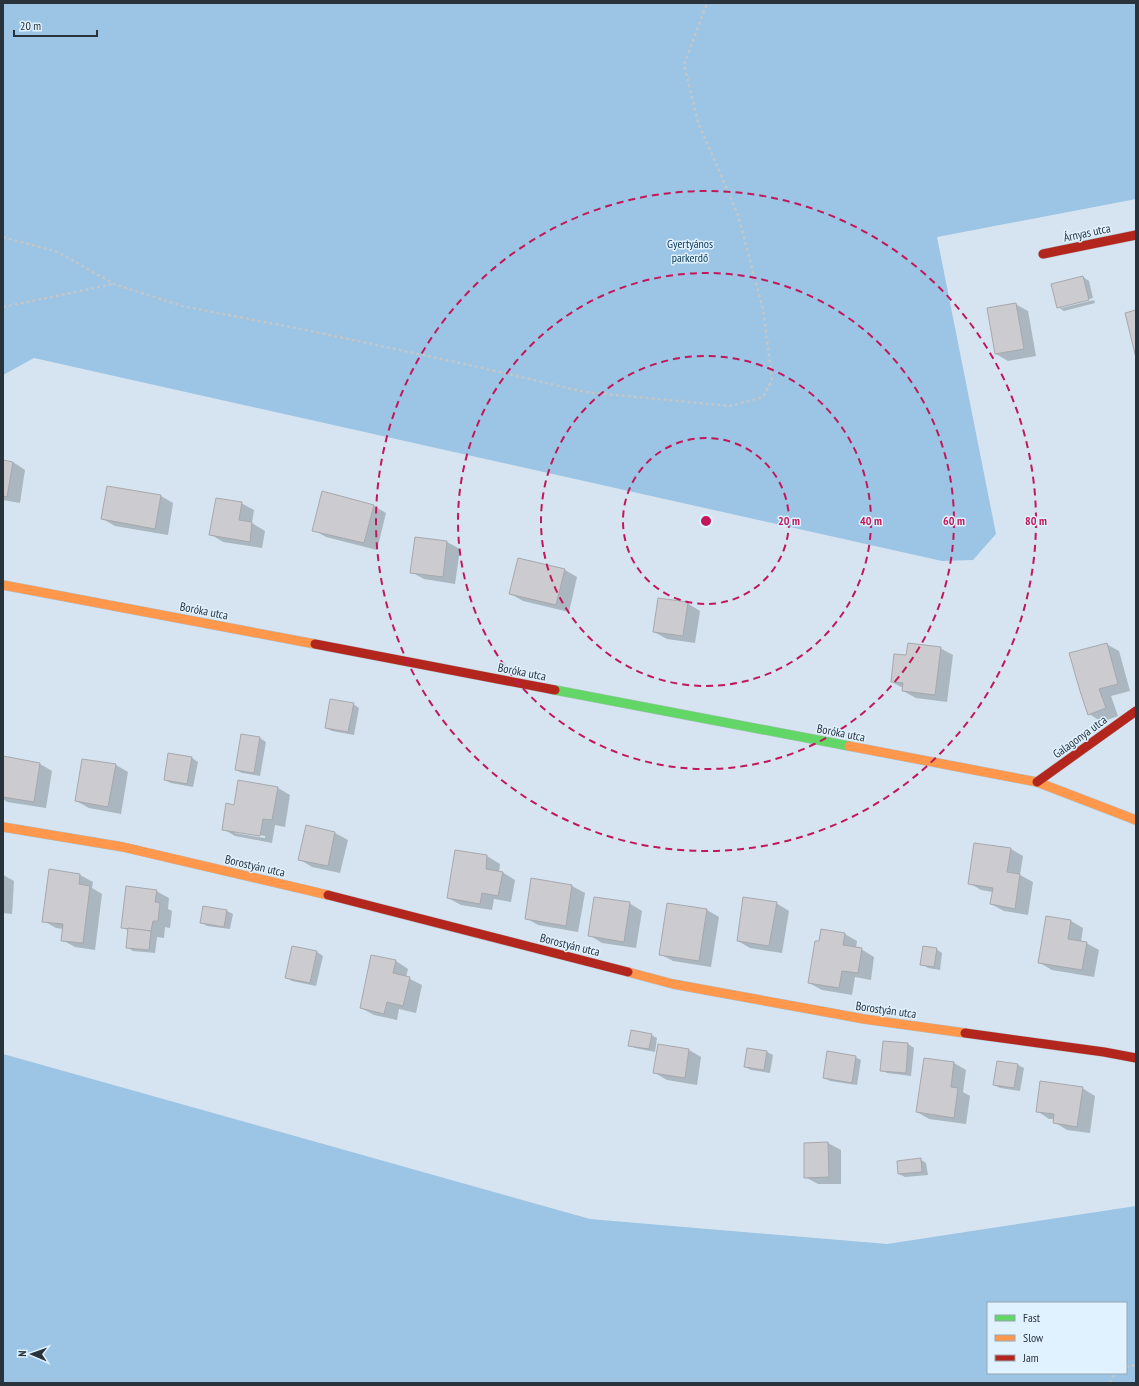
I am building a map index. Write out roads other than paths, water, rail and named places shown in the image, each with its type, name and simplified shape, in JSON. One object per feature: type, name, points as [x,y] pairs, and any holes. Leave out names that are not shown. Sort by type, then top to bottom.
[{"type":"street","name":"Árnyas utca","points":[[1044,254],[1136,235]]},
{"type":"street","name":"Boróka utca","points":[[3,585],[1038,782],[1136,820]]},
{"type":"street","name":"Galagonya utca","points":[[1038,782],[1136,711]]},
{"type":"street","name":"Borostyán utca","points":[[3,827],[130,849],[361,903],[673,984],[864,1019],[1104,1052],[1136,1058]]},
{"type":"park label","name":"Gyertyános parkerdő","points":[[690,251]]}]
